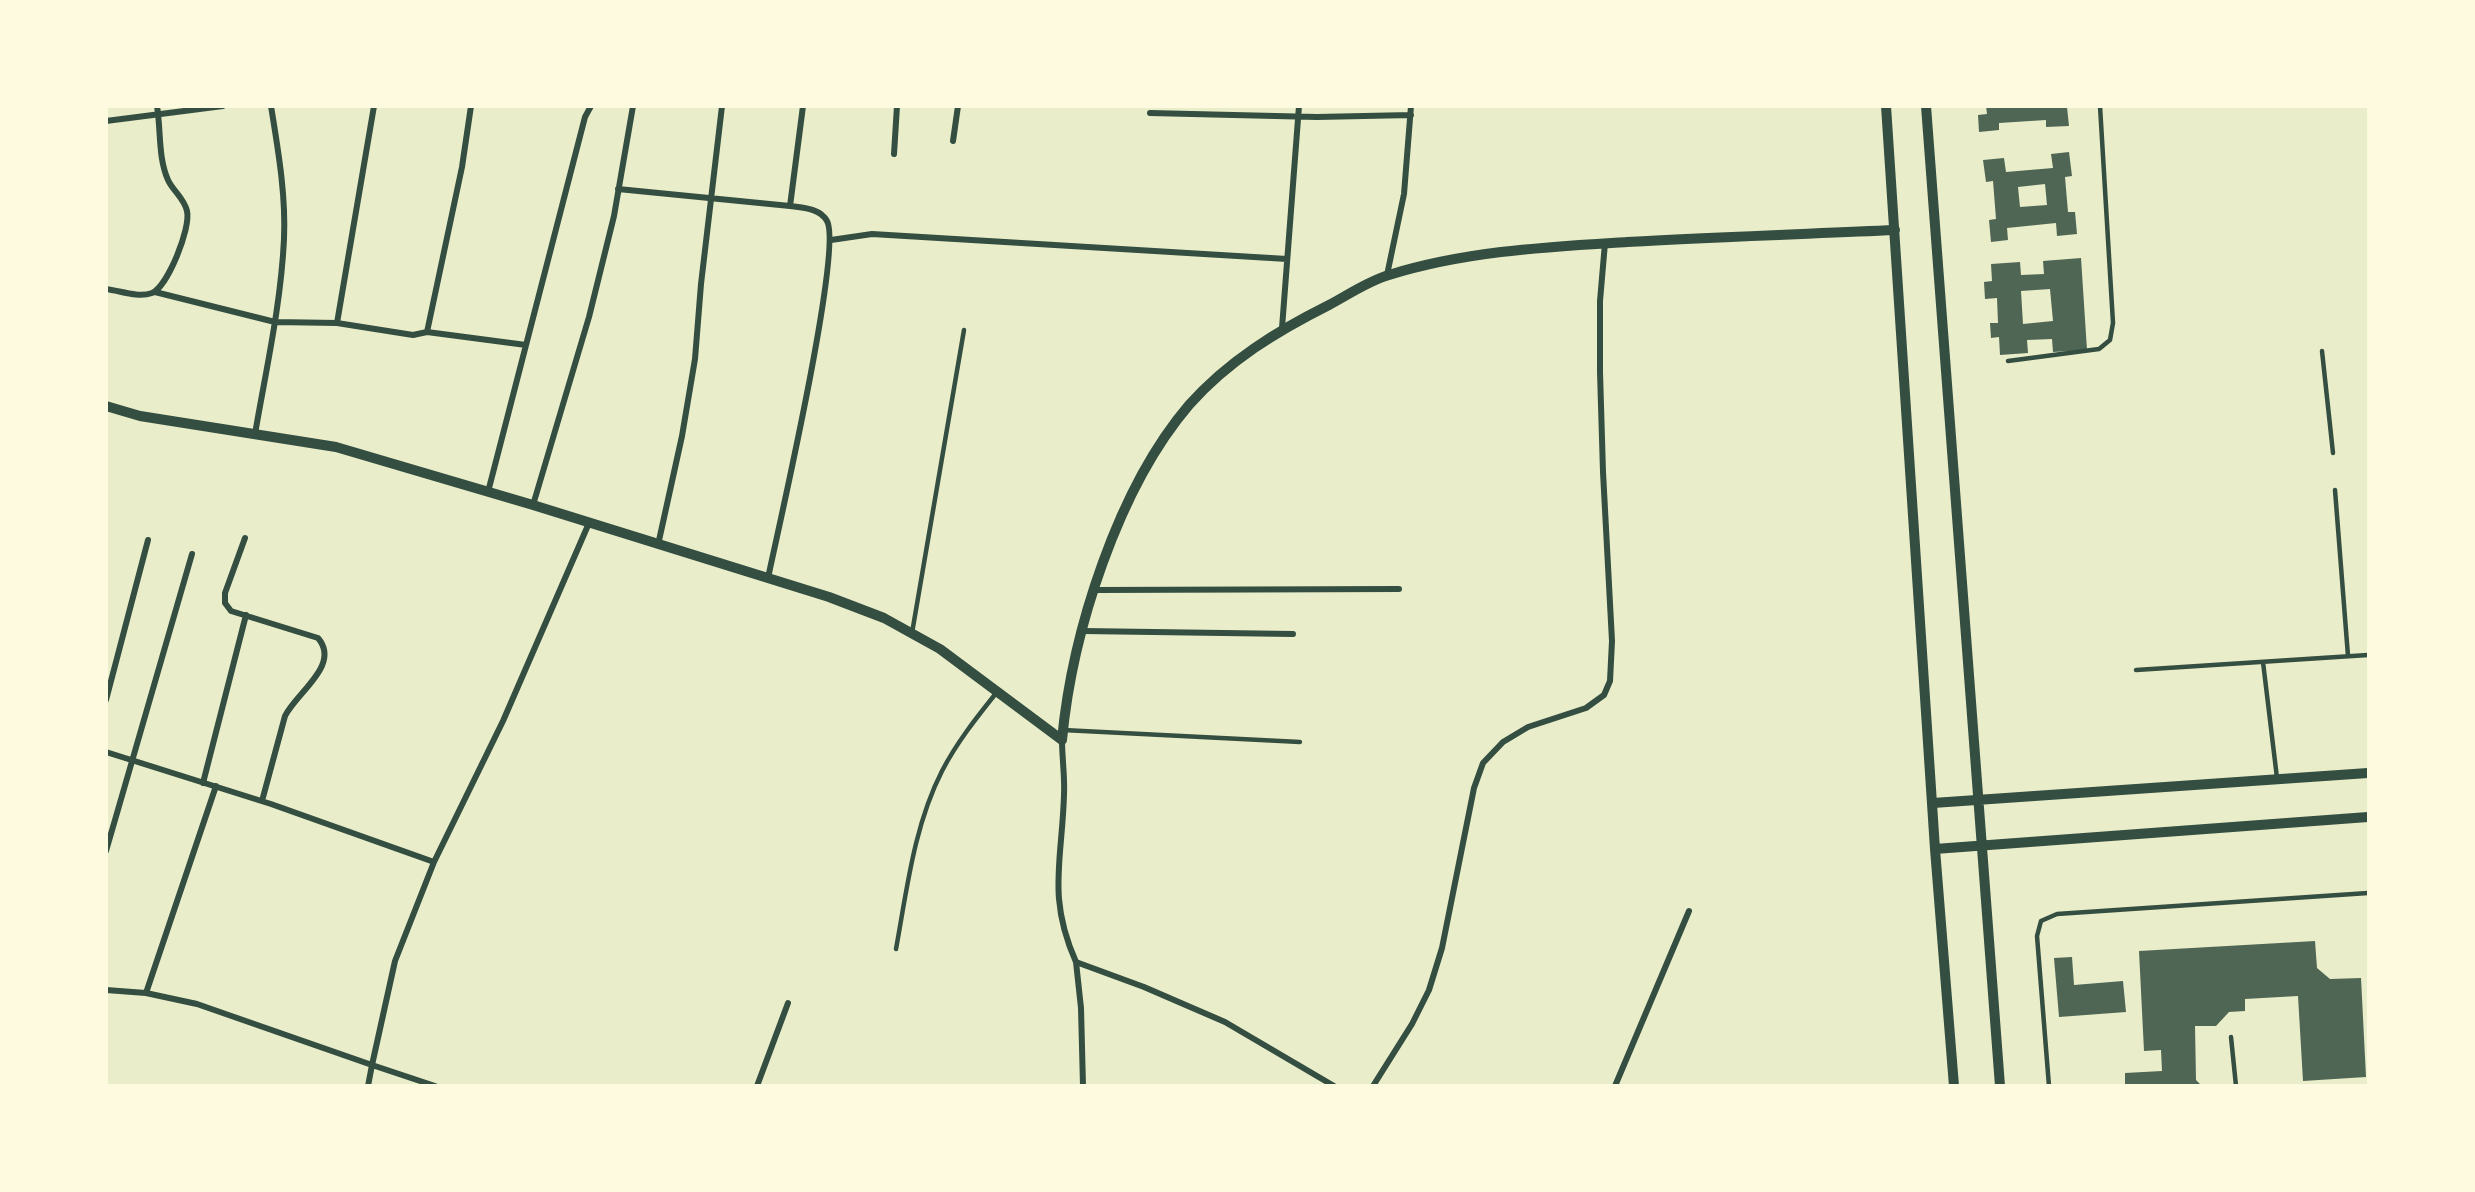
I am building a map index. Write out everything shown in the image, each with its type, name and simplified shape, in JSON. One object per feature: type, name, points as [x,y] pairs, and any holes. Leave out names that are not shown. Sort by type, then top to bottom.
[{"type":"street","points":[[106,122],[158,110],[223,106]]},
{"type":"street","points":[[255,434],[275,322],[284,239],[283,176],[271,106]]},
{"type":"street","points":[[337,323],[374,106]]},
{"type":"street","points":[[427,332],[462,167],[471,106]]},
{"type":"street","points":[[488,492],[585,117],[591,106]]},
{"type":"street","points":[[533,505],[589,317],[618,189],[633,106]]},
{"type":"street","points":[[658,545],[682,435],[695,359],[700,284],[722,106]]},
{"type":"street","points":[[790,206],[803,106]]},
{"type":"street","points":[[894,154],[897,106]]},
{"type":"street","points":[[953,141],[958,106]]},
{"type":"street","points":[[1282,328],[1299,106]]},
{"type":"street","points":[[1387,275],[1404,194],[1411,106]]},
{"type":"street","points":[[1886,106],[1935,849],[1954,1086]]},
{"type":"street","points":[[1926,106],[2000,1086]]},
{"type":"street","points":[[155,292],[165,282],[187,228],[188,212],[183,200],[167,178],[158,110]]},
{"type":"street","points":[[1150,113],[1298,117],[1411,114]]},
{"type":"street","points":[[618,189],[790,206],[814,210],[827,221],[831,240],[796,444],[768,578]]},
{"type":"street","points":[[1083,1086],[1081,1008],[1076,962],[1065,938],[1057,899],[1064,795],[1062,735],[1066,698],[1083,631],[1115,527],[1150,459],[1190,405],[1241,356],[1282,328],[1387,275],[1453,260],[1538,247],[1895,230]]},
{"type":"street","points":[[831,240],[872,234],[1287,259]]},
{"type":"street","points":[[1372,1086],[1412,1024],[1429,990],[1442,948],[1474,788],[1483,763],[1503,742],[1528,727],[1586,708],[1604,695],[1610,681],[1612,641],[1600,372],[1600,301],[1605,243]]},
{"type":"street","points":[[106,289],[144,295],[155,292],[275,322],[337,323],[413,335],[427,332],[526,345]]},
{"type":"street","points":[[106,406],[140,416],[336,447],[533,505],[829,597],[884,618],[940,649],[997,692],[1062,735]]},
{"type":"street","points":[[368,1086],[394,961],[434,862],[503,722],[589,523]]},
{"type":"street","points":[[245,538],[225,593],[225,603],[231,611],[318,638],[324,645],[326,653],[313,682],[291,704],[285,716],[262,801]]},
{"type":"street","points":[[106,700],[148,540]]},
{"type":"street","points":[[106,851],[134,761],[192,554]]},
{"type":"street","points":[[1095,590],[1399,589]]},
{"type":"street","points":[[203,783],[246,615]]},
{"type":"street","points":[[1083,631],[1293,634]]},
{"type":"street","points":[[106,752],[262,801],[434,862]]},
{"type":"street","points":[[1933,803],[2368,773]]},
{"type":"street","points":[[146,993],[216,786]]},
{"type":"street","points":[[1935,849],[2368,818]]},
{"type":"street","points":[[1615,1086],[1689,911]]},
{"type":"street","points":[[1076,962],[1144,987],[1224,1022],[1334,1086]]},
{"type":"street","points":[[106,990],[146,993],[197,1004],[435,1086]]},
{"type":"street","points":[[757,1086],[788,1003]]},
{"type":"lane","points":[[2008,361],[2099,349],[2110,340],[2113,323],[2100,106]]},
{"type":"lane","points":[[912,633],[964,330]]},
{"type":"lane","points":[[2322,351],[2333,453]]},
{"type":"lane","points":[[2335,490],[2348,656]]},
{"type":"lane","points":[[2136,670],[2368,655]]},
{"type":"lane","points":[[2263,662],[2277,779]]},
{"type":"lane","points":[[896,949],[915,850],[926,810],[942,771],[953,752],[997,692]]},
{"type":"lane","points":[[1062,735],[1300,742]]},
{"type":"lane","points":[[2049,1086],[2037,936],[2041,921],[2057,914],[2368,893]]},
{"type":"lane","points":[[2231,1038],[2236,1086]]},
{"type":"building","points":[[1986,106],[2067,107],[2069,126],[2046,127],[2046,120],[1999,123],[1999,130],[1979,132],[1978,115],[1987,114]]},
{"type":"building","points":[[2069,152],[2072,176],[2065,177],[2068,212],[2075,212],[2077,234],[2057,236],[2056,223],[2007,228],[2008,240],[1991,242],[1989,220],[1996,219],[1993,181],[1986,182],[1983,160],[2004,158],[2006,172],[2053,168],[2051,154]],"holes":[[[2045,184],[2047,205],[2020,207],[2018,187]]]},
{"type":"building","points":[[2081,258],[2087,350],[2053,352],[2052,339],[2027,340],[2028,353],[2000,355],[1999,337],[1991,338],[1990,323],[1998,323],[1997,298],[1985,299],[1984,282],[1992,281],[1991,264],[2020,262],[2021,275],[2044,274],[2043,261]],"holes":[[[2050,289],[2053,321],[2023,324],[2021,291]]]},
{"type":"building","points":[[2315,941],[2317,968],[2330,979],[2361,978],[2366,1077],[2303,1081],[2298,996],[2245,999],[2245,1011],[2229,1012],[2216,1026],[2195,1026],[2196,1080],[2202,1086],[2125,1086],[2125,1073],[2162,1071],[2161,1050],[2144,1051],[2139,951]]},
{"type":"building","points":[[2072,957],[2074,985],[2123,981],[2126,1012],[2059,1017],[2054,958]]}]
